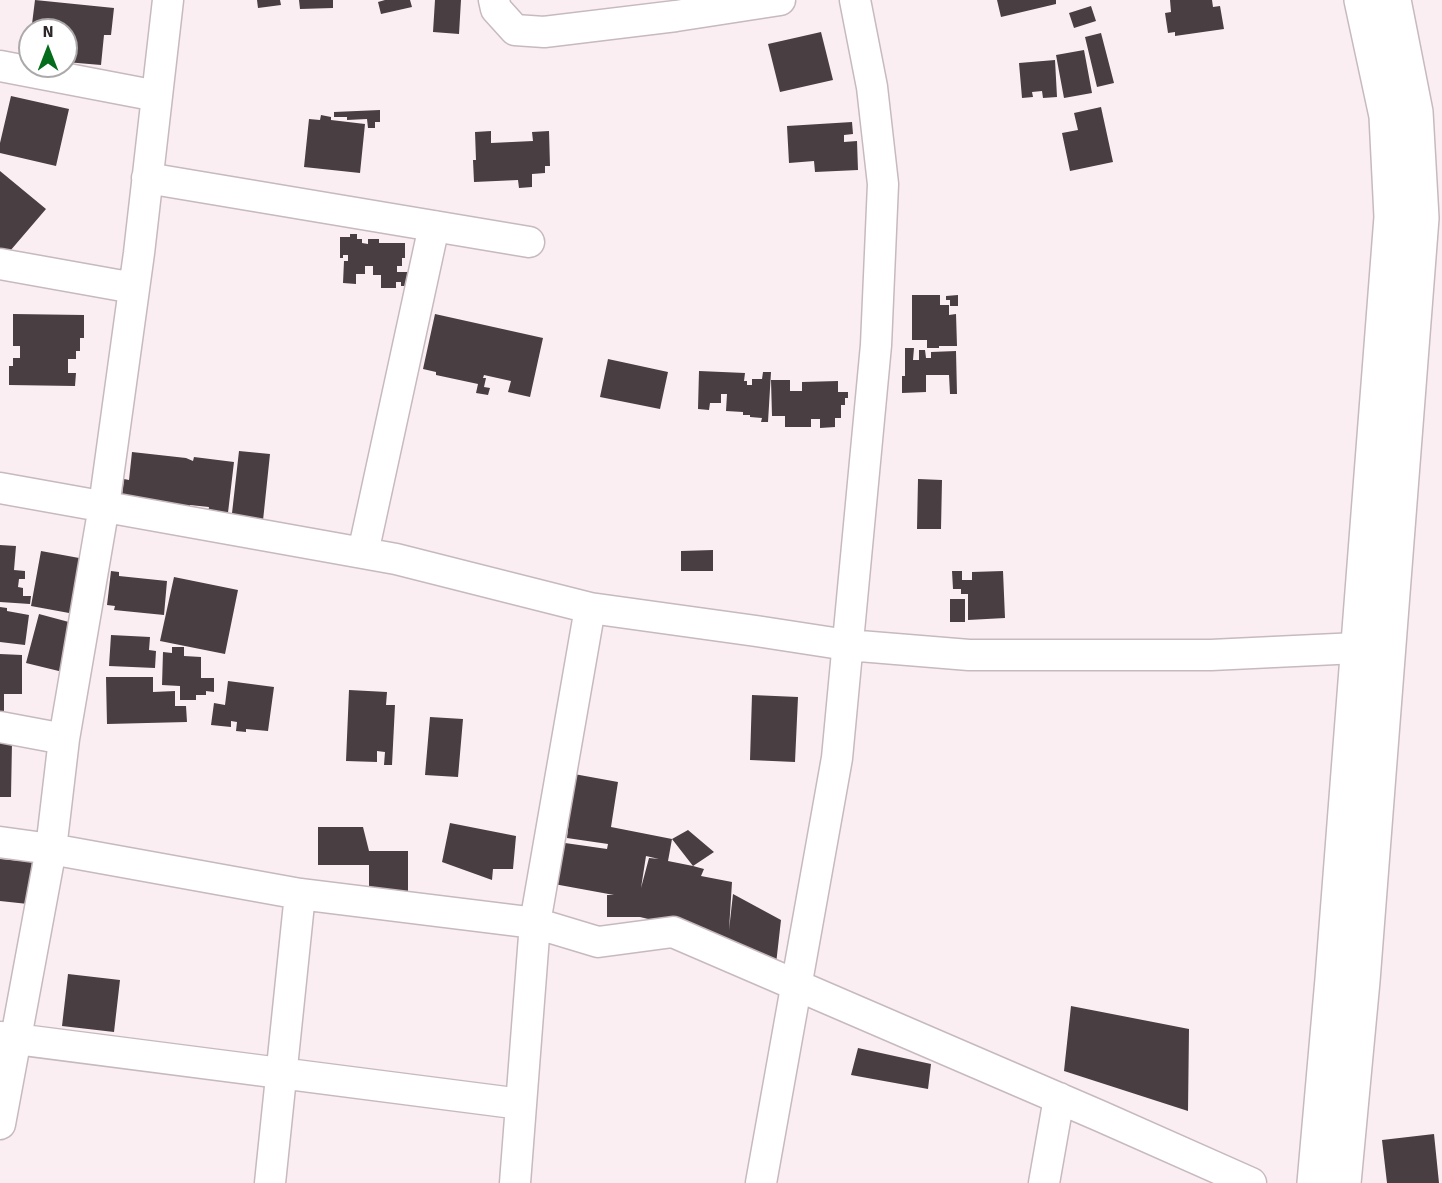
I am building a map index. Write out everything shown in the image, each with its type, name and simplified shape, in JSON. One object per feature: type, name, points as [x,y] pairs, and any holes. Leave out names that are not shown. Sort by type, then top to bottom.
[{"type":"street","points":[[0,1124],[7,1039],[51,849],[64,739],[104,506],[134,288],[168,0]]},
{"type":"street","points":[[494,0],[496,9],[515,30],[544,32],[676,16],[780,0]]},
{"type":"street","points":[[761,1183],[837,758],[876,345],[883,184],[872,87],[855,0]]},
{"type":"street","points":[[1344,1183],[1364,969],[1373,650],[1391,218],[1386,116],[1360,0]]},
{"type":"street","points":[[1314,1183],[1332,979],[1373,650],[1422,218],[1416,112],[1394,0]]},
{"type":"street","points":[[0,66],[157,96]]},
{"type":"street","points":[[147,178],[529,242]]},
{"type":"street","points":[[363,553],[434,226]]},
{"type":"street","points":[[0,264],[134,288]]},
{"type":"street","points":[[0,488],[396,559],[590,608],[847,645],[969,655],[1211,655],[1373,650]]},
{"type":"street","points":[[515,1183],[535,923],[590,608]]},
{"type":"street","points":[[0,727],[64,739]]},
{"type":"street","points":[[0,842],[51,849],[300,894],[535,923],[598,942],[673,932],[1251,1183]]},
{"type":"street","points":[[270,1183],[300,894]]},
{"type":"street","points":[[7,1039],[521,1104]]},
{"type":"street","points":[[1044,1183],[1059,1098]]},
{"type":"building","points":[[35,0],[114,8],[111,35],[104,35],[101,65],[78,63],[78,18],[33,18]]},
{"type":"building","points":[[257,0],[280,0],[281,5],[258,8]]},
{"type":"building","points":[[299,0],[333,0],[333,8],[300,9]]},
{"type":"building","points":[[410,0],[412,7],[381,14],[378,2]]},
{"type":"building","points":[[435,0],[461,0],[459,34],[433,32]]},
{"type":"building","points":[[997,0],[1056,0],[1056,4],[1001,17]]},
{"type":"building","points":[[1170,0],[1212,0],[1213,7],[1220,6],[1224,29],[1175,36],[1175,32],[1168,33],[1165,13],[1171,12]]},
{"type":"building","points":[[1091,6],[1096,21],[1074,28],[1069,13]]},
{"type":"building","points":[[821,32],[833,80],[780,92],[768,44]]},
{"type":"building","points":[[1101,33],[1114,83],[1097,87],[1085,37]]},
{"type":"building","points":[[1084,50],[1092,93],[1064,98],[1056,55]]},
{"type":"building","points":[[1055,60],[1057,97],[1043,98],[1042,91],[1032,92],[1033,97],[1022,98],[1019,63]]},
{"type":"building","points":[[11,96],[69,109],[56,166],[0,153],[0,143]]},
{"type":"building","points":[[1101,107],[1113,162],[1070,171],[1062,133],[1078,130],[1074,113]]},
{"type":"building","points":[[380,110],[380,122],[375,122],[375,128],[368,128],[367,119],[347,120],[347,117],[334,117],[334,112]]},
{"type":"building","points":[[321,115],[331,117],[331,120],[365,124],[360,173],[304,167],[309,119],[320,120]]},
{"type":"building","points":[[852,122],[853,134],[844,135],[844,142],[857,141],[858,170],[815,172],[814,161],[789,163],[787,126]]},
{"type":"building","points":[[491,131],[491,143],[533,141],[532,132],[549,131],[550,166],[545,166],[545,173],[532,174],[532,187],[519,188],[518,180],[474,182],[475,132]]},
{"type":"building","points":[[0,171],[46,209],[4,258],[0,255]]},
{"type":"building","points":[[350,234],[357,234],[357,239],[362,239],[362,243],[368,244],[368,239],[379,239],[379,243],[405,243],[405,258],[402,258],[402,266],[397,266],[397,272],[416,272],[416,286],[401,286],[401,282],[396,282],[396,288],[381,288],[381,275],[373,275],[373,266],[365,266],[365,274],[356,274],[356,284],[343,283],[344,261],[348,261],[348,255],[340,258],[340,237],[350,237]]},
{"type":"building","points":[[912,295],[940,295],[940,305],[949,305],[949,315],[956,314],[957,346],[927,348],[927,340],[912,340]]},
{"type":"building","points":[[958,295],[958,306],[950,306],[950,300],[946,300],[946,296]]},
{"type":"building","points":[[13,314],[84,315],[84,338],[80,338],[80,351],[76,351],[76,359],[68,359],[68,373],[76,373],[75,386],[9,385],[9,366],[13,366],[13,358],[20,358],[20,346],[13,346]]},
{"type":"building","points":[[435,314],[543,338],[530,397],[508,392],[511,381],[484,375],[483,378],[486,378],[484,387],[490,388],[488,395],[476,393],[478,384],[436,375],[436,372],[423,369]]},
{"type":"building","points":[[905,348],[914,348],[913,360],[919,360],[919,350],[925,350],[926,358],[931,358],[931,352],[956,351],[957,394],[950,394],[949,375],[926,375],[926,392],[902,393],[902,376],[905,376]]},
{"type":"building","points":[[608,359],[668,372],[660,409],[600,397]]},
{"type":"building","points":[[699,371],[745,373],[744,381],[747,381],[747,385],[752,385],[752,379],[762,379],[763,372],[771,372],[768,422],[761,422],[762,418],[743,415],[743,412],[726,411],[727,394],[721,394],[721,403],[710,403],[709,410],[698,409]]},
{"type":"building","points":[[771,380],[790,380],[790,391],[802,391],[802,382],[838,381],[838,392],[848,392],[845,405],[841,405],[841,418],[835,418],[835,427],[820,428],[820,419],[811,419],[811,427],[785,427],[785,416],[772,416]]},
{"type":"building","points":[[239,451],[270,454],[262,530],[231,522]]},
{"type":"building","points":[[132,452],[186,458],[193,461],[194,457],[234,462],[227,521],[207,519],[209,507],[190,505],[190,510],[121,503],[124,479],[129,480]]},
{"type":"building","points":[[918,479],[942,480],[941,529],[917,529]]},
{"type":"building","points":[[0,545],[16,546],[14,570],[25,571],[25,579],[19,579],[18,587],[23,588],[23,596],[31,596],[30,604],[0,602]]},
{"type":"building","points":[[713,550],[713,571],[681,571],[681,551]]},
{"type":"building","points":[[41,551],[90,560],[80,615],[31,606]]},
{"type":"building","points":[[111,571],[119,572],[119,576],[167,581],[164,615],[114,610],[115,606],[107,605]]},
{"type":"building","points":[[952,571],[962,571],[962,580],[972,580],[972,572],[1003,571],[1005,618],[968,620],[968,594],[961,594],[961,589],[953,589]]},
{"type":"building","points":[[174,577],[238,590],[225,654],[160,641]]},
{"type":"building","points":[[950,599],[965,599],[965,622],[950,622]]},
{"type":"building","points":[[0,607],[7,608],[7,611],[29,615],[25,645],[0,642]]},
{"type":"building","points":[[39,614],[80,625],[67,673],[26,663]]},
{"type":"building","points":[[111,635],[150,637],[149,650],[156,651],[155,668],[109,666]]},
{"type":"building","points":[[172,647],[184,647],[184,656],[201,657],[201,678],[214,678],[214,692],[206,691],[206,695],[196,695],[196,700],[180,700],[180,686],[162,685],[163,652],[172,653]]},
{"type":"building","points":[[0,654],[22,655],[22,694],[4,694],[4,711],[0,711]]},
{"type":"building","points":[[106,677],[153,677],[153,692],[175,691],[175,706],[186,706],[187,722],[107,724]]},
{"type":"building","points":[[228,681],[274,687],[268,731],[246,729],[246,732],[236,731],[237,722],[231,721],[231,727],[211,725],[214,703],[225,705]]},
{"type":"building","points":[[349,690],[387,692],[386,705],[395,705],[392,765],[384,765],[385,752],[377,751],[377,762],[346,761]]},
{"type":"building","points":[[752,695],[798,697],[795,762],[750,760]]},
{"type":"building","points":[[430,717],[463,719],[458,777],[425,775]]},
{"type":"building","points":[[0,742],[12,742],[11,797],[0,797]]},
{"type":"building","points":[[574,774],[618,782],[611,827],[672,839],[668,861],[704,869],[701,876],[732,882],[729,930],[733,894],[781,920],[776,964],[669,924],[640,917],[607,917],[607,895],[614,895],[554,884],[558,842],[607,849],[608,844],[567,838]],"holes":[[[646,856],[659,859],[649,858],[641,888]]]},
{"type":"building","points":[[450,823],[516,836],[513,869],[493,869],[492,880],[442,862]]},
{"type":"building","points":[[318,827],[363,827],[369,851],[408,851],[408,894],[369,894],[369,865],[318,865]]},
{"type":"building","points":[[688,830],[714,852],[693,866],[672,839]]},
{"type":"building","points":[[0,859],[32,862],[28,904],[0,901]]},
{"type":"building","points":[[68,974],[120,980],[114,1032],[62,1026]]},
{"type":"building","points":[[1071,1006],[1189,1029],[1188,1111],[1064,1071]]},
{"type":"building","points":[[858,1048],[931,1064],[928,1089],[851,1075]]},
{"type":"building","points":[[1434,1134],[1439,1183],[1387,1183],[1382,1140]]}]
